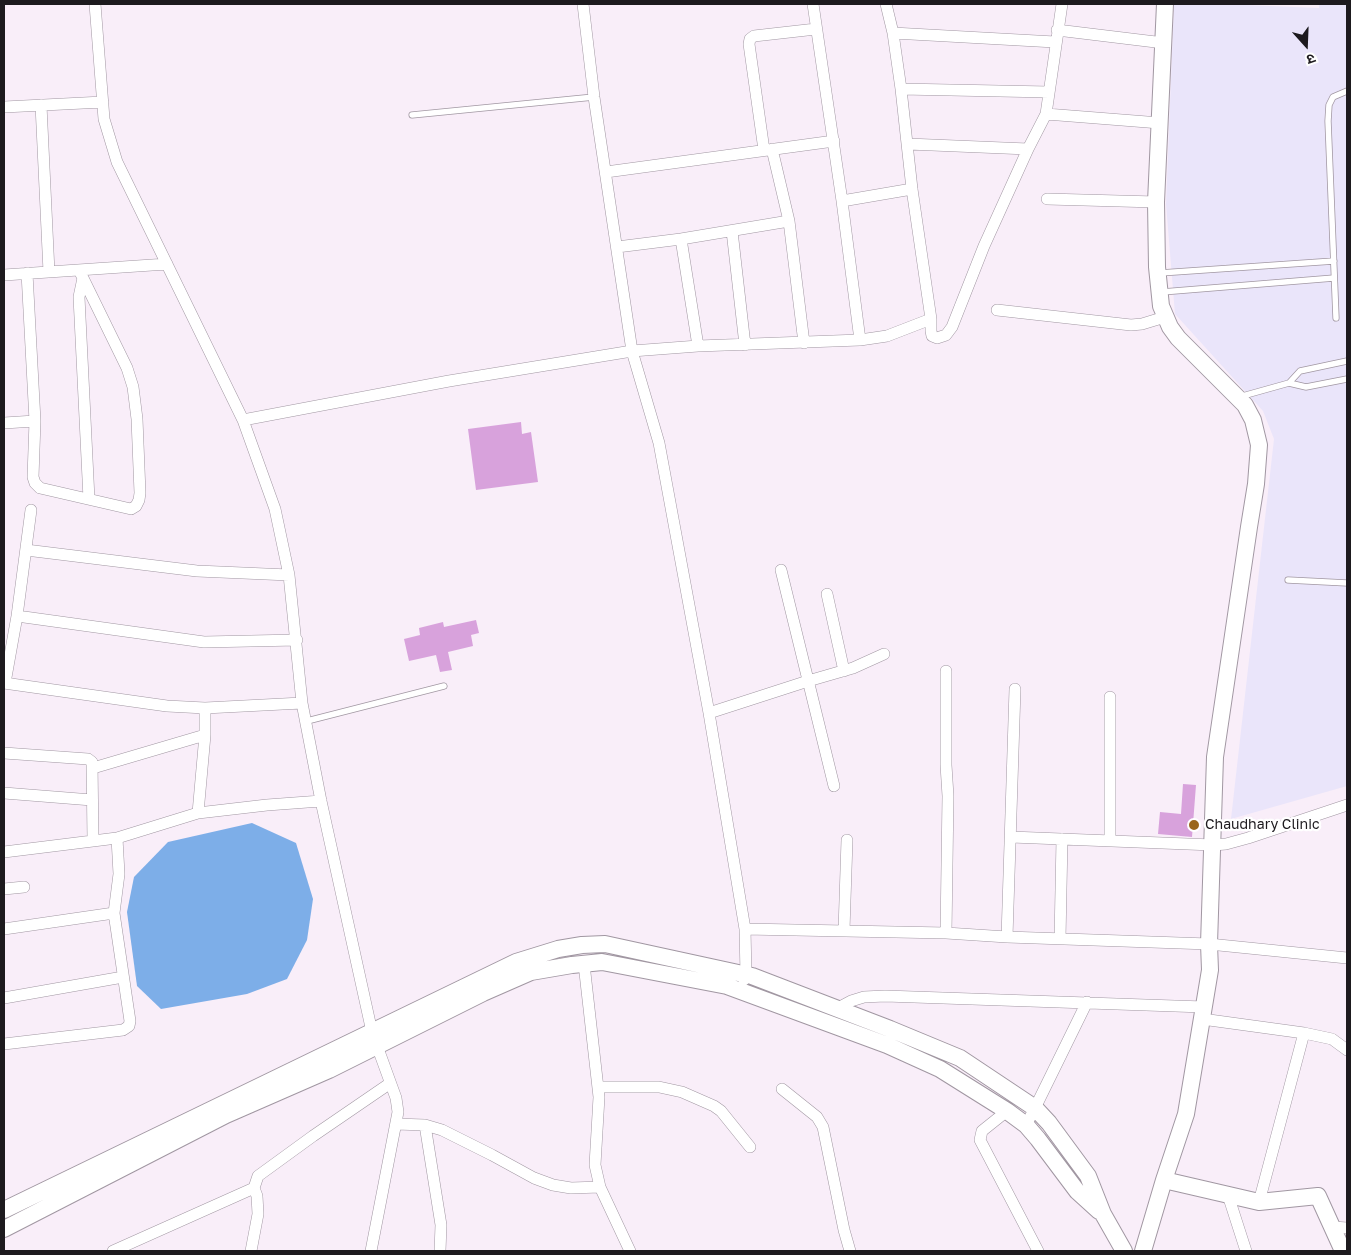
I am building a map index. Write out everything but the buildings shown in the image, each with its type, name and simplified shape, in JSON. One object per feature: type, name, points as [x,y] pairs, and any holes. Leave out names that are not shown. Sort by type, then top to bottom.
[{"type":"street","points":[[95,4],[104,119],[117,162],[243,420],[275,509],[289,575],[302,703],[321,801],[375,1039],[389,1084],[396,1098],[398,1112],[371,1251]]},
{"type":"street","points":[[583,4],[594,97],[618,247],[632,351],[659,443],[709,713],[745,929],[746,975],[741,992]]},
{"type":"street","points":[[813,4],[834,141],[860,340]]},
{"type":"street","points":[[886,4],[893,32],[901,89],[912,189],[932,336],[937,338],[946,334],[952,327],[984,246],[1046,114],[1062,4]]},
{"type":"street","points":[[1143,1251],[1186,1114],[1210,970],[1209,944],[1215,757],[1248,527],[1256,484],[1259,445],[1253,420],[1245,406],[1178,338],[1165,317],[1159,292],[1156,202],[1165,4]]},
{"type":"street","points":[[804,343],[788,221],[768,149],[749,44],[750,39],[754,36],[816,29]]},
{"type":"street","points":[[1057,30],[1164,43]]},
{"type":"street","points":[[893,32],[1055,42]]},
{"type":"street","points":[[901,89],[1049,92]]},
{"type":"street","points":[[4,107],[102,102]]},
{"type":"street","points":[[41,105],[49,272]]},
{"type":"street","points":[[1046,114],[1160,123]]},
{"type":"street","points":[[606,172],[834,141]]},
{"type":"street","points":[[908,144],[1028,149]]},
{"type":"street","points":[[842,202],[912,189]]},
{"type":"street","points":[[1047,199],[1156,202]]},
{"type":"street","points":[[618,247],[681,239],[788,221]]},
{"type":"street","points":[[732,231],[745,345]]},
{"type":"street","points":[[681,239],[698,346]]},
{"type":"street","points":[[4,275],[49,272],[81,274],[167,264]]},
{"type":"street","points":[[27,273],[35,421],[33,477],[35,483],[40,488],[130,509],[136,506],[140,493],[137,419],[131,379],[81,274]]},
{"type":"street","points":[[81,274],[79,297],[89,498]]},
{"type":"street","points":[[997,310],[1131,325],[1142,324],[1165,317]]},
{"type":"street","points":[[243,420],[449,381],[632,351],[698,346],[860,340],[887,336],[931,319]]},
{"type":"street","points":[[4,423],[35,421]]},
{"type":"street","points":[[31,510],[17,616],[5,683],[166,706],[205,708],[302,703]]},
{"type":"street","points":[[26,550],[197,570],[289,575]]},
{"type":"street","points":[[781,570],[834,786]]},
{"type":"street","points":[[827,594],[844,671]]},
{"type":"street","points":[[17,616],[204,642],[297,640]]},
{"type":"street","points":[[709,713],[844,671],[884,654]]},
{"type":"street","points":[[946,671],[946,765],[948,796],[946,933]]},
{"type":"street","points":[[1007,937],[1015,688]]},
{"type":"street","points":[[1110,697],[1110,841]]},
{"type":"street","points":[[198,813],[205,736],[205,708]]},
{"type":"street","points":[[93,768],[205,736]]},
{"type":"street","points":[[4,753],[88,759],[92,762],[92,840]]},
{"type":"street","points":[[4,793],[92,800]]},
{"type":"street","points":[[4,852],[117,838],[198,813],[321,801]]},
{"type":"street","points":[[1011,837],[1226,844],[1347,804]]},
{"type":"street","points":[[4,1044],[123,1030],[129,1026],[130,1021],[114,913],[119,874],[117,838]]},
{"type":"street","points":[[1060,939],[1062,839]]},
{"type":"street","points":[[844,930],[847,840]]},
{"type":"street","points":[[4,889],[24,887]]},
{"type":"street","points":[[4,929],[114,913]]},
{"type":"street","points":[[745,929],[946,933],[1209,944],[1347,958]]},
{"type":"street","points":[[4,1229],[226,1115],[329,1070],[375,1039],[516,962],[558,949],[605,944],[746,975],[836,1008],[960,1058],[1036,1108],[1049,1123],[1088,1176],[1103,1214],[1124,1251]]},
{"type":"street","points":[[4,1210],[375,1039],[531,972],[602,962],[727,986],[887,1045],[932,1065],[1007,1111],[1026,1125],[1077,1191],[1103,1214]]},
{"type":"street","points":[[584,964],[600,1097],[595,1156],[600,1188],[630,1251]]},
{"type":"street","points":[[4,998],[123,977]]},
{"type":"street","points":[[836,1008],[851,1001],[885,996],[1086,1002],[1203,1013],[1332,1039],[1347,1050]]},
{"type":"street","points":[[1026,1125],[1036,1108],[1086,1002]]},
{"type":"street","points":[[1259,1202],[1304,1032]]},
{"type":"street","points":[[251,1251],[258,1214],[257,1196],[254,1188],[258,1176],[389,1084]]},
{"type":"street","points":[[599,1087],[659,1087],[682,1092],[721,1111],[750,1147]]},
{"type":"street","points":[[782,1089],[817,1117],[823,1127],[850,1251]]},
{"type":"street","points":[[1007,1111],[982,1131],[980,1140],[1038,1251]]},
{"type":"street","points":[[396,1124],[425,1125],[442,1130],[540,1180],[571,1188],[600,1188]]},
{"type":"street","points":[[425,1125],[442,1225],[440,1251]]},
{"type":"street","points":[[1164,1180],[1259,1202],[1318,1196],[1340,1228],[1343,1251]]},
{"type":"street","points":[[113,1251],[137,1246],[254,1188]]},
{"type":"street","points":[[1228,1195],[1246,1251]]},
{"type":"lane","points":[[1336,318],[1328,121],[1329,105],[1333,97],[1347,91]]},
{"type":"lane","points":[[412,115],[594,97]]},
{"type":"lane","points":[[1157,273],[1334,261]]},
{"type":"lane","points":[[1159,292],[1334,278]]},
{"type":"lane","points":[[1237,397],[1289,382],[1300,371],[1347,361]]},
{"type":"lane","points":[[1289,382],[1306,387],[1347,379]]},
{"type":"lane","points":[[1288,580],[1347,583]]},
{"type":"lane","points":[[307,721],[444,686]]},
{"type":"shaded area","points":[[1174,4],[1319,8],[1319,4],[1347,4],[1347,786],[1231,819],[1274,439],[1263,411],[1175,314],[1166,204]]},
{"type":"water","points":[[252,823],[296,843],[313,899],[307,940],[287,979],[247,994],[161,1009],[137,986],[127,912],[134,877],[168,842]]},
{"type":"place","name":"Chaudhary Clinic","points":[[1194,825]]}]
